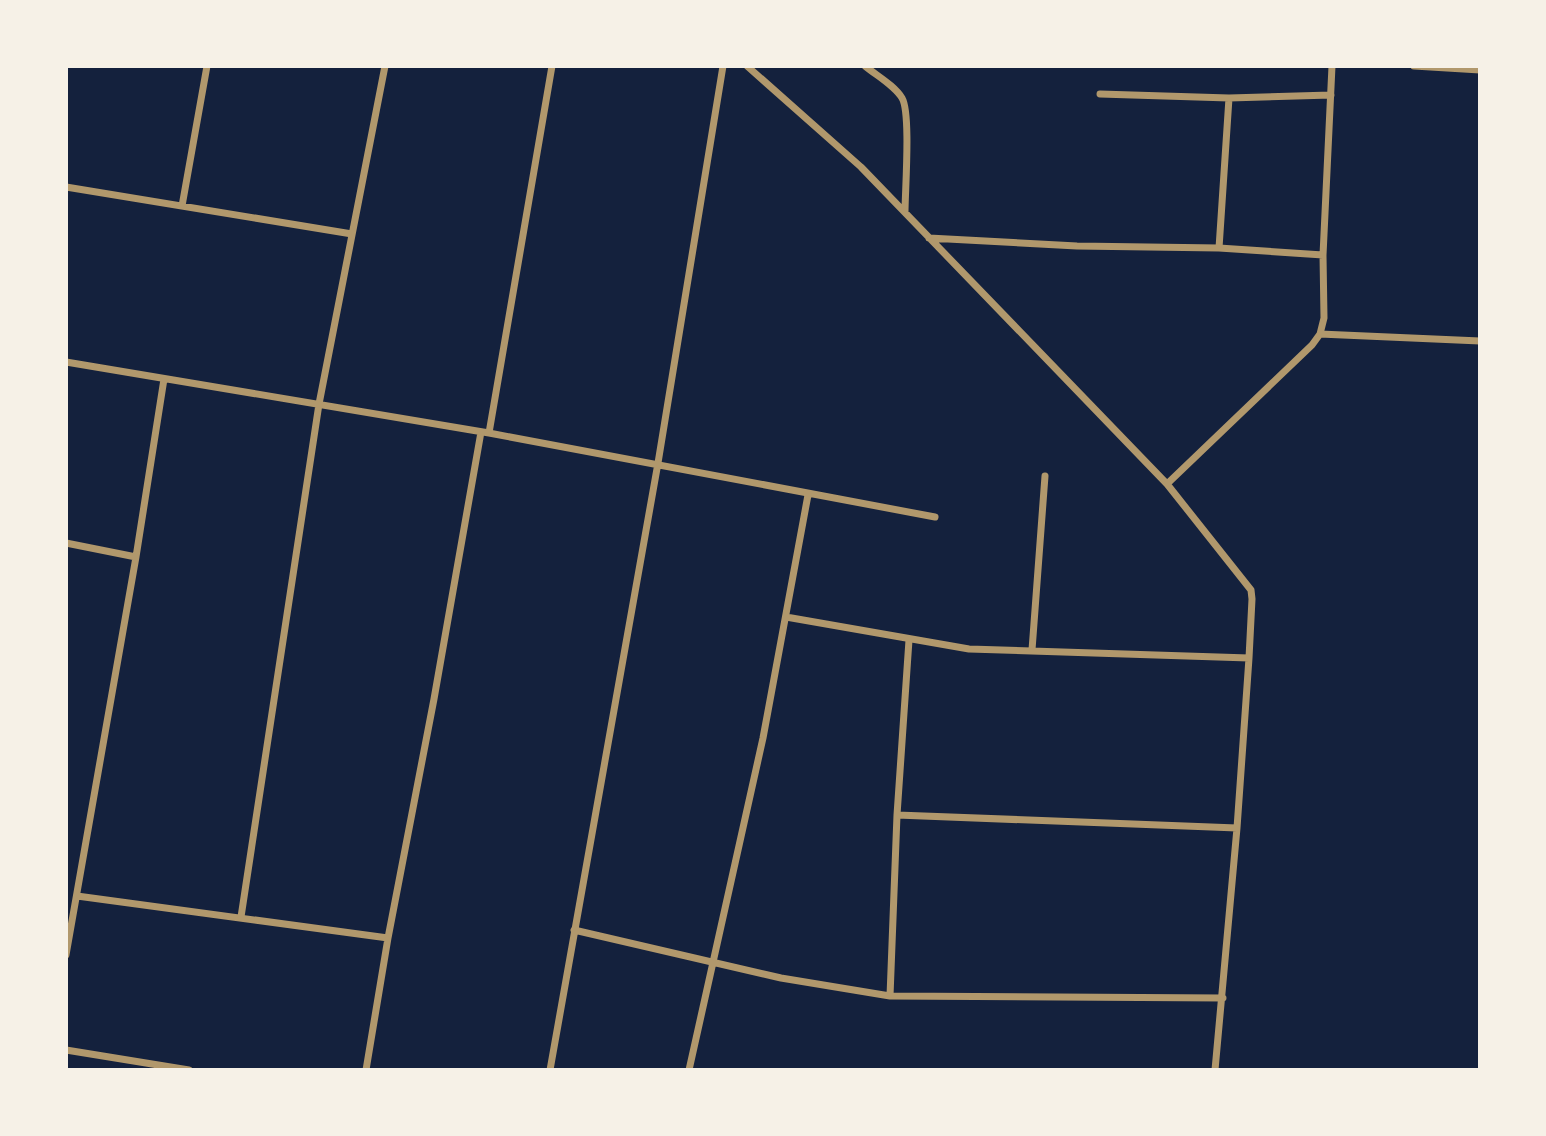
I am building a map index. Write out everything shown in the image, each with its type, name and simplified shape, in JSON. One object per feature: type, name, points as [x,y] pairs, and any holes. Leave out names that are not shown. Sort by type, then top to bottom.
[{"type":"street","points":[[182,206],[207,66]]},
{"type":"street","points":[[241,917],[319,404],[385,66]]},
{"type":"street","points":[[366,1069],[388,938],[552,66]]},
{"type":"street","points":[[550,1069],[658,463],[723,66]]},
{"type":"street","points":[[747,66],[861,167],[1167,484],[1251,590],[1237,828],[1215,1069]]},
{"type":"street","points":[[865,66],[892,87],[903,100],[906,117],[905,212]]},
{"type":"street","points":[[1167,484],[1312,345],[1320,334],[1324,318],[1323,256],[1332,66]]},
{"type":"street","points":[[1414,66],[1479,70]]},
{"type":"street","points":[[1100,94],[1229,98],[1331,95]]},
{"type":"street","points":[[1219,248],[1229,98]]},
{"type":"street","points":[[66,187],[352,234]]},
{"type":"street","points":[[929,238],[1077,246],[1219,248],[1323,256]]},
{"type":"street","points":[[1320,334],[1479,341]]},
{"type":"street","points":[[66,362],[485,432],[934,517]]},
{"type":"street","points":[[66,955],[136,557],[164,379]]},
{"type":"street","points":[[1032,650],[1045,476]]},
{"type":"street","points":[[690,1069],[763,738],[808,495]]},
{"type":"street","points":[[66,542],[136,557]]},
{"type":"street","points":[[786,617],[969,649],[1249,658]]},
{"type":"street","points":[[890,996],[897,815],[909,640]]},
{"type":"street","points":[[897,815],[1237,828]]},
{"type":"street","points":[[77,896],[388,938]]},
{"type":"street","points":[[573,930],[781,978],[890,996],[1223,998]]},
{"type":"street","points":[[66,1050],[189,1069]]}]
